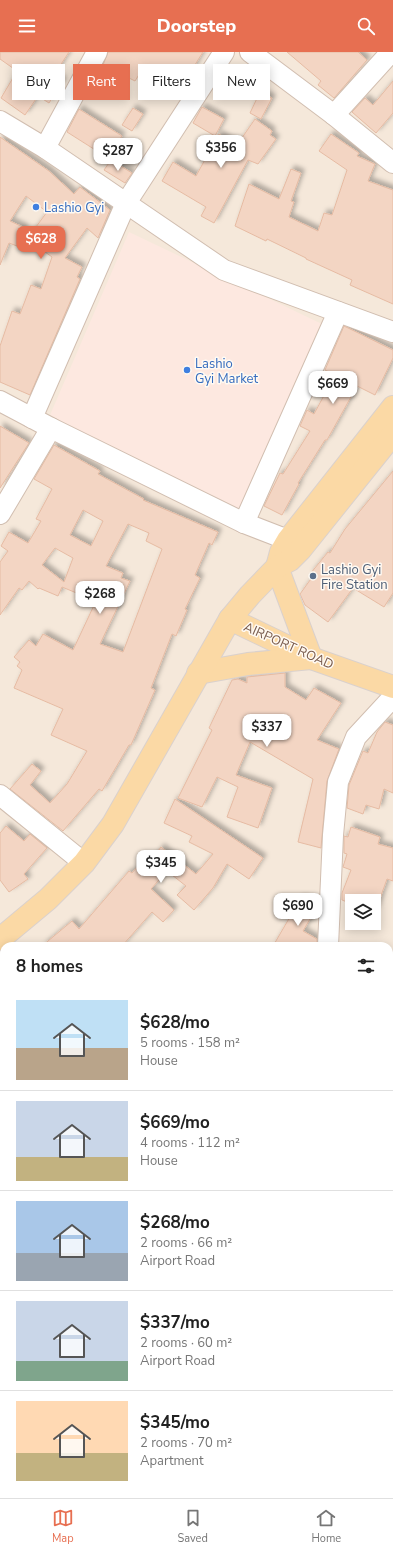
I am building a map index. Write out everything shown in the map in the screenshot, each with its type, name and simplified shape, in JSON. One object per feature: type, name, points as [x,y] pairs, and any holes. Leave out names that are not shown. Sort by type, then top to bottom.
[{"type":"main road","points":[[198,673],[248,664],[311,658],[277,567],[281,552],[288,540],[393,407]]},
{"type":"main road","points":[[0,939],[48,899],[84,863],[113,824],[230,619],[250,595],[277,567],[290,560],[300,550],[393,434]]},
{"type":"main road","name":"AIRPORT ROAD","points":[[230,619],[311,658],[393,687]]},
{"type":"street","points":[[45,148],[97,52]]},
{"type":"street","points":[[32,418],[126,203],[224,52]]},
{"type":"street","points":[[250,52],[334,115],[393,163]]},
{"type":"street","points":[[334,115],[391,52]]},
{"type":"street","points":[[0,121],[45,148],[224,270],[393,332]]},
{"type":"street","points":[[244,523],[338,312]]},
{"type":"street","points":[[0,401],[51,428],[244,523],[288,540]]},
{"type":"street","points":[[0,514],[51,428]]},
{"type":"street","points":[[328,942],[333,835],[338,782],[356,737],[393,697]]},
{"type":"street","points":[[0,794],[84,863]]},
{"type":"shaded area","points":[[0,52],[393,52],[393,942],[0,942]]},
{"type":"shaded area","name":"Lashio Gyi Market","points":[[129,232],[324,325],[241,515],[50,415]]},
{"type":"building","points":[[0,52],[69,52],[61,64],[12,64],[12,67],[0,59]]},
{"type":"building","points":[[108,52],[203,52],[196,64],[138,64],[138,76],[135,81],[130,78],[130,64],[103,64]]},
{"type":"building","points":[[287,52],[358,52],[367,60],[334,98],[318,85],[321,81]]},
{"type":"building","points":[[12,79],[12,100],[35,100],[25,115],[1,98]]},
{"type":"building","points":[[393,81],[393,113],[376,133],[352,112],[365,98],[373,105]]},
{"type":"building","points":[[270,97],[272,98],[261,119],[250,113],[256,100],[270,100]]},
{"type":"building","points":[[202,107],[224,119],[215,136],[193,123]]},
{"type":"building","points":[[133,108],[143,114],[132,131],[122,125]]},
{"type":"building","points":[[79,109],[122,136],[108,158],[67,132]]},
{"type":"building","points":[[255,119],[272,131],[270,135],[276,139],[258,164],[248,160],[214,223],[201,216],[206,207],[162,181],[173,162],[196,176],[219,134],[237,145]]},
{"type":"building","points":[[331,134],[359,153],[357,156],[375,164],[368,181],[393,190],[393,304],[350,285],[352,280],[267,239],[266,241],[235,226],[249,184],[279,199],[291,169],[301,173],[291,201],[294,202],[289,217],[318,231],[324,213],[332,215],[347,170],[319,151]]},
{"type":"building","points":[[0,137],[49,171],[74,194],[80,187],[110,210],[98,238],[87,228],[65,258],[82,267],[77,277],[80,279],[30,395],[0,382],[0,346],[12,311],[20,314],[31,285],[41,289],[52,257],[27,239],[47,212],[26,196],[10,221],[25,228],[17,246],[9,243],[0,265]]},
{"type":"building","points":[[111,160],[132,173],[125,183],[104,170]]},
{"type":"building","points":[[344,326],[393,350],[393,358],[375,395],[357,386],[327,440],[325,440],[298,483],[299,484],[282,515],[264,506],[280,473],[283,474],[310,431],[300,426],[307,410],[314,414],[335,375],[325,370]]},
{"type":"building","points":[[0,426],[29,443],[0,488]]},
{"type":"building","points":[[54,445],[100,471],[98,474],[144,499],[143,500],[218,532],[212,545],[209,543],[195,575],[200,578],[185,609],[187,610],[176,636],[172,634],[151,688],[155,690],[131,745],[129,745],[102,791],[99,789],[63,831],[10,789],[32,764],[41,771],[30,785],[50,803],[67,784],[87,751],[51,735],[63,709],[14,688],[22,670],[17,666],[20,662],[14,657],[29,640],[36,646],[43,634],[73,650],[96,601],[62,587],[58,596],[39,588],[38,589],[29,581],[22,590],[19,588],[0,615],[0,562],[8,551],[1,546],[9,532],[28,543],[41,521],[36,519],[52,489],[34,479]],"holes":[[[83,510],[103,521],[91,546],[70,535]],[[128,524],[149,533],[146,541],[162,549],[123,652],[100,644],[130,581],[121,578],[123,573],[106,566]],[[55,548],[73,558],[64,582],[42,565]]]},
{"type":"building","points":[[393,471],[393,593],[384,607],[353,588],[328,622],[305,605],[300,594],[313,576],[310,574],[328,552],[330,553],[345,529]]},
{"type":"building","points":[[285,673],[285,687],[306,700],[314,688],[341,703],[317,740],[339,749],[327,781],[321,848],[298,842],[313,779],[250,742],[236,775],[272,788],[258,828],[227,817],[238,787],[217,777],[202,807],[178,798],[212,730],[209,728],[232,680],[238,679],[247,683],[247,677]]},
{"type":"building","points":[[385,722],[393,725],[393,793],[384,789],[379,809],[366,805],[363,814],[347,808],[349,785],[363,751],[368,753],[377,732]]},
{"type":"building","points":[[175,799],[263,858],[249,879],[227,864],[213,888],[194,910],[177,895],[186,886],[167,871],[151,889],[174,910],[163,922],[152,912],[126,942],[47,942],[72,921],[79,929],[129,871],[132,873],[138,866],[143,870],[161,847],[196,874],[213,854],[189,842],[192,836],[164,823]]},
{"type":"building","points":[[6,826],[24,841],[30,834],[47,848],[24,874],[28,879],[9,892],[0,880],[0,833]]},
{"type":"building","points":[[351,827],[380,837],[378,844],[393,848],[393,881],[387,879],[381,896],[381,894],[345,894],[345,901],[342,900],[342,893],[351,870],[343,867],[347,854],[344,853],[344,836],[348,837]]},
{"type":"building","points":[[301,898],[317,907],[303,931],[317,939],[317,942],[275,942]]},
{"type":"place","name":"Lashio Gyi","points":[[36,207]]},
{"type":"place","name":"Lashio Gyi Market","points":[[187,370]]},
{"type":"place","name":"Lashio Gyi Fire Station","points":[[313,576]]}]
